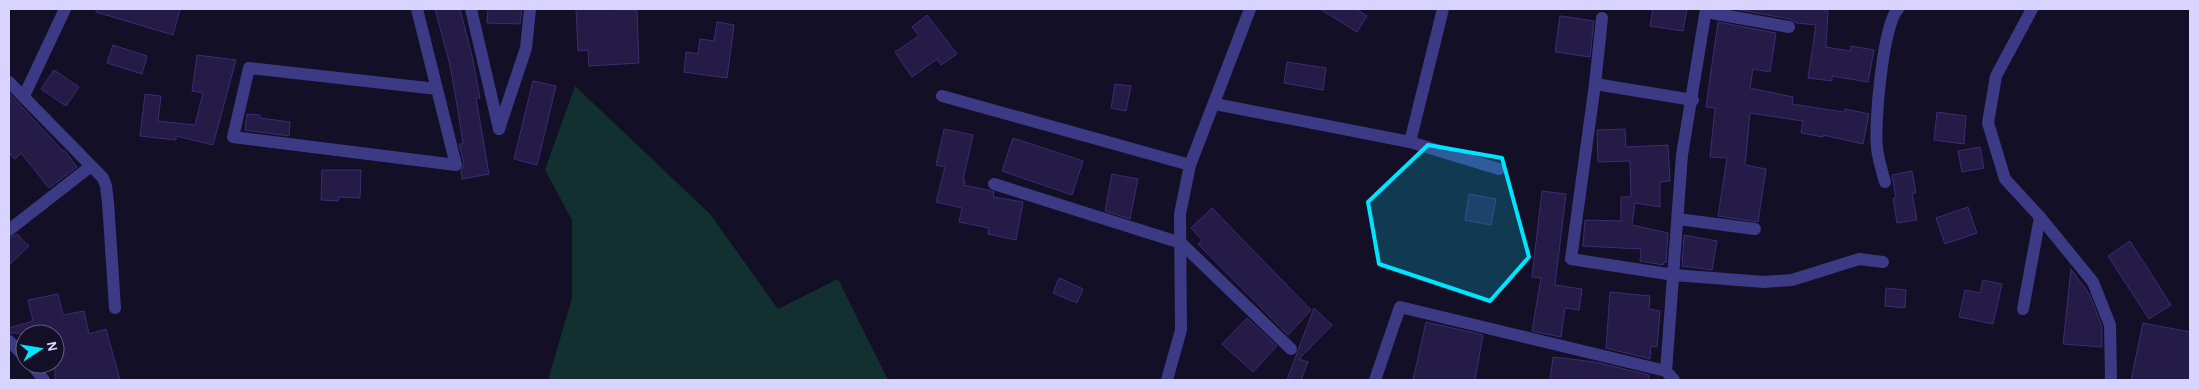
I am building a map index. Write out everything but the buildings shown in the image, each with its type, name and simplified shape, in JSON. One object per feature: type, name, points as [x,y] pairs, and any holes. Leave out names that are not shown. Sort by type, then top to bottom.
[{"type":"street","points":[[24,96],[66,9]]},
{"type":"street","points":[[417,9],[437,89],[456,165],[233,137],[249,68],[437,89]]},
{"type":"street","points":[[471,9],[499,129],[526,48],[530,9]]},
{"type":"street","points":[[1167,380],[1181,330],[1180,214],[1190,165],[1250,9]]},
{"type":"street","points":[[1410,142],[1443,9]]},
{"type":"street","points":[[1885,182],[1877,149],[1876,120],[1885,50],[1893,15],[1898,9]]},
{"type":"street","points":[[2032,9],[1996,76],[1988,123],[2005,180],[2040,217],[2094,282],[2110,325],[2111,380]]},
{"type":"street","points":[[1375,380],[1400,307],[1670,376],[1682,155],[1693,100],[1706,11],[1789,27]]},
{"type":"street","points":[[1602,18],[1596,84],[1571,259],[1674,275],[1764,282],[1792,280],[1859,258],[1883,262]]},
{"type":"street","points":[[9,82],[91,166],[102,178],[106,186],[115,308]]},
{"type":"street","points":[[1596,84],[1693,100]]},
{"type":"street","points":[[942,96],[1190,165]]},
{"type":"street","points":[[1215,104],[1410,142],[1499,169]]},
{"type":"street","points":[[9,230],[91,166]]},
{"type":"street","points":[[994,184],[1181,243],[1291,349]]},
{"type":"street","points":[[2023,309],[2040,217]]},
{"type":"street","points":[[1678,219],[1755,229]]},
{"type":"highlighted area","points":[[1428,145],[1502,158],[1529,257],[1490,301],[1379,264],[1368,202]]},
{"type":"green space","points":[[575,86],[710,214],[778,309],[838,279],[888,380],[548,380],[572,298],[572,220],[545,170]]}]
